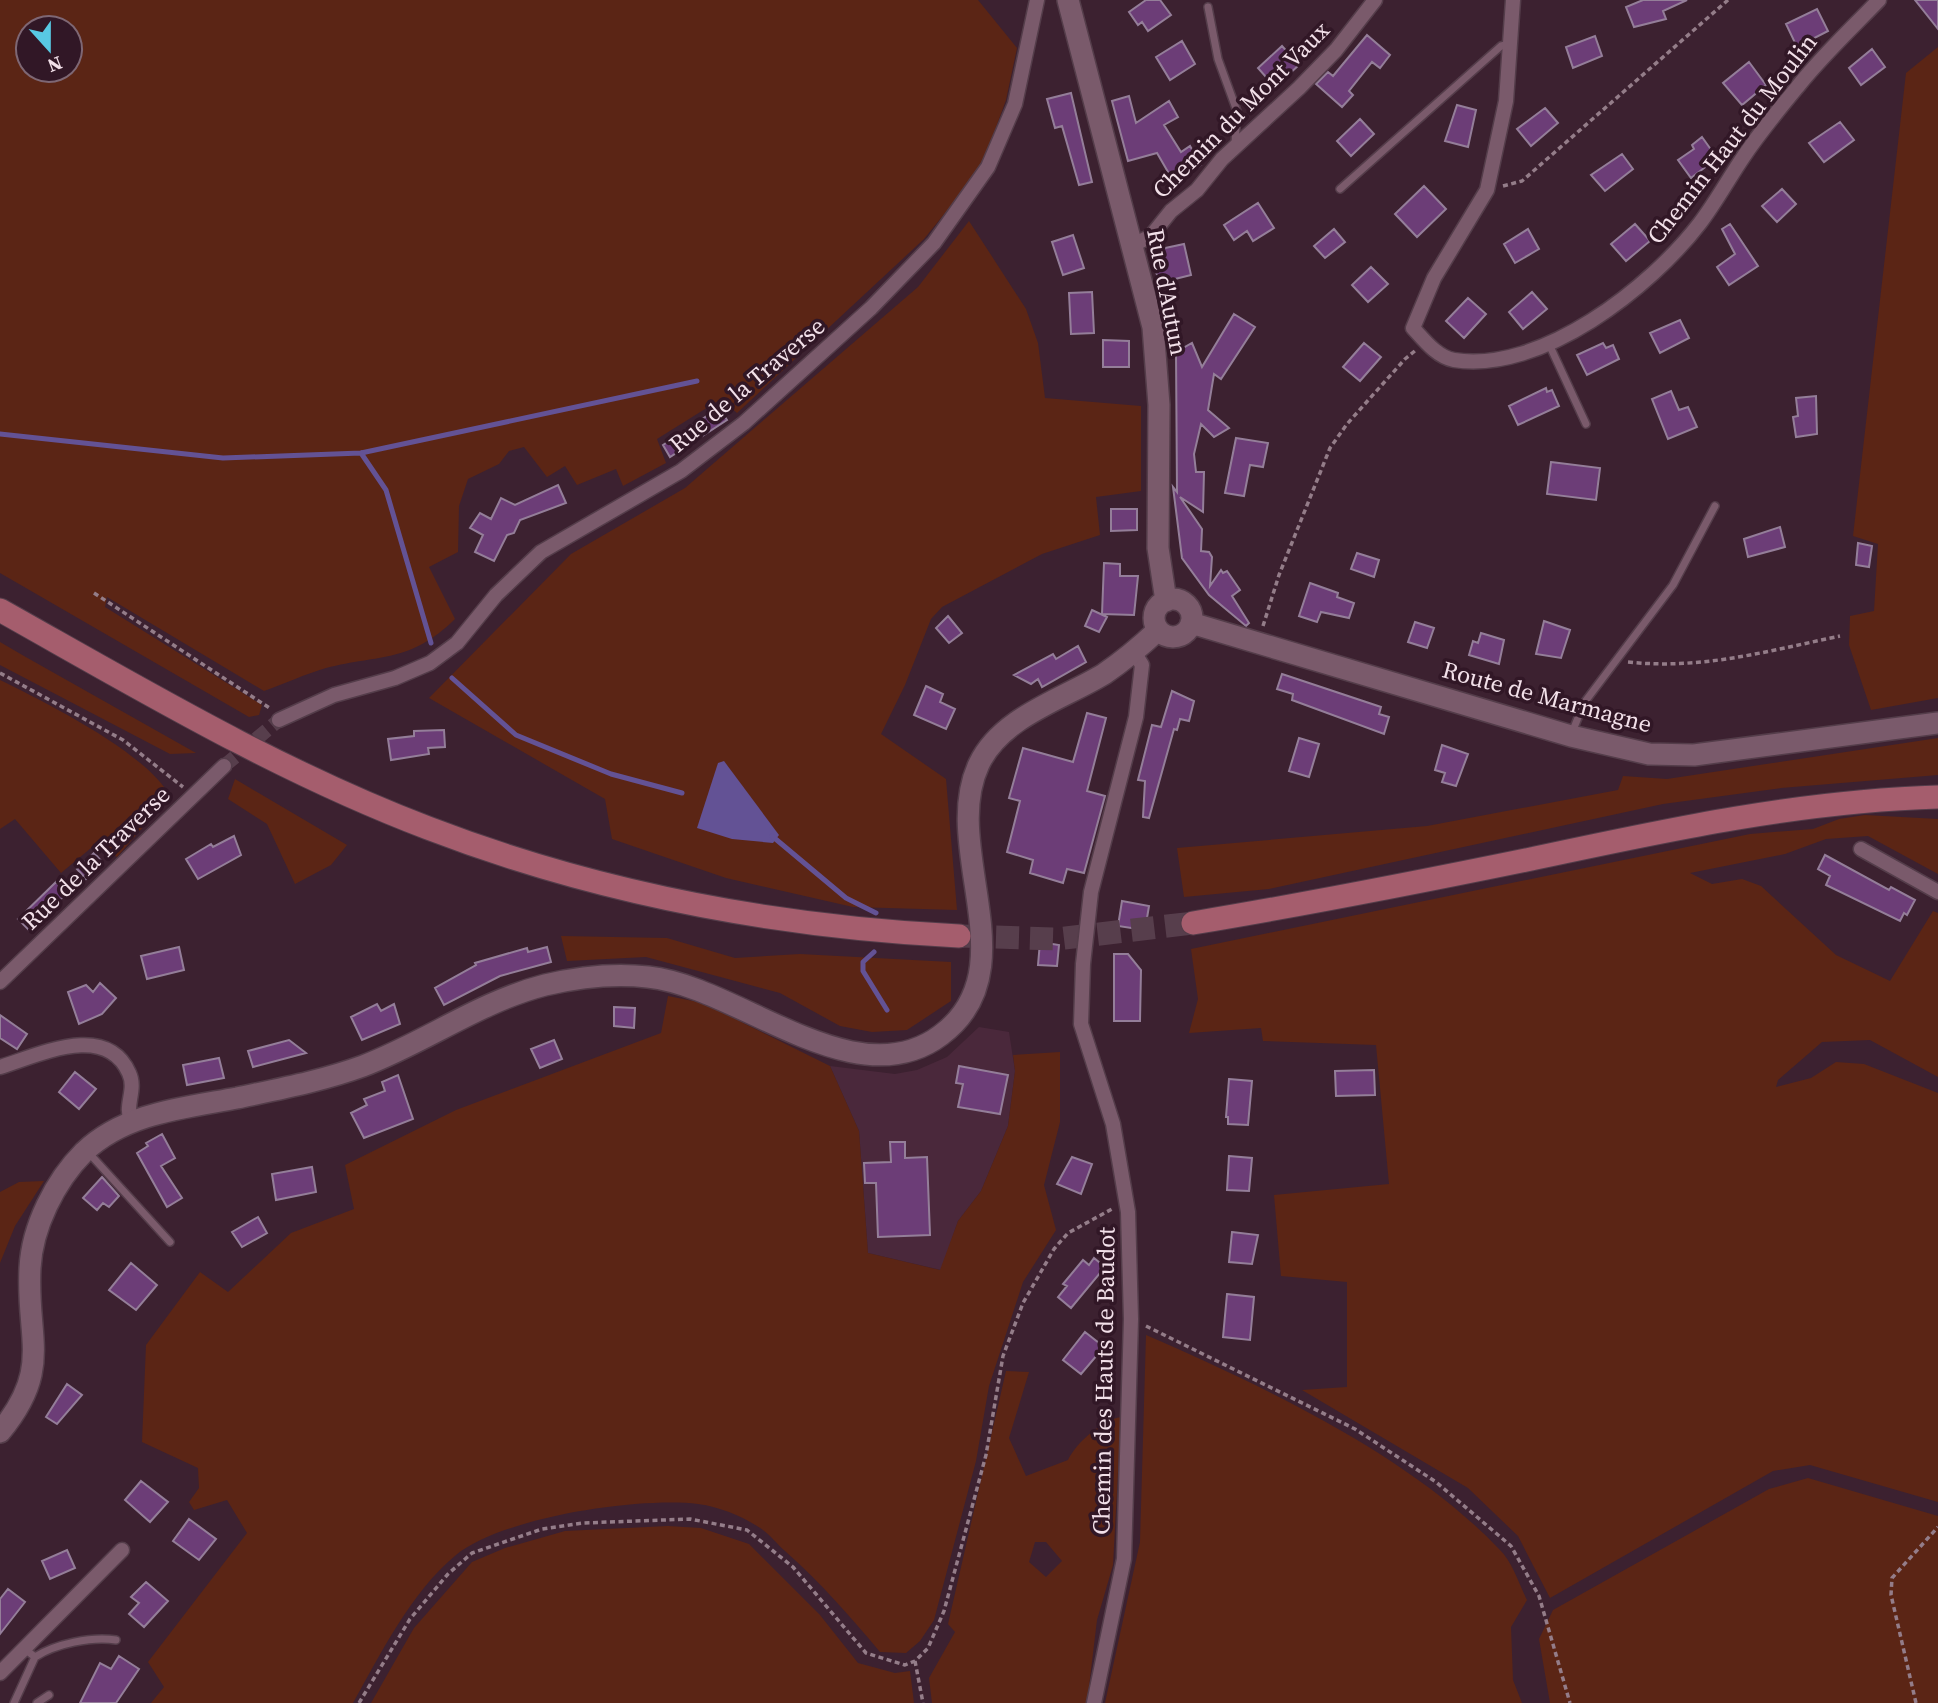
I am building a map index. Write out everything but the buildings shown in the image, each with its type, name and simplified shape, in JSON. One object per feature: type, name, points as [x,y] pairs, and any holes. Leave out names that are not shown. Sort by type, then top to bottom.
[{"type":"main road","name":"Rue d'Autun","points":[[1068,0],[1153,327],[1159,405],[1158,548],[1166,601]]},
{"type":"main road","points":[[1177,600],[1187,606],[1191,622],[1180,636],[1168,637],[1158,630],[1154,614],[1166,601],[1177,600]]},
{"type":"main road","points":[[0,610],[188,716],[311,777],[427,828],[522,861],[614,886],[718,908],[817,924],[959,936]]},
{"type":"main road","name":"Route de Marmagne","points":[[1191,622],[1571,736],[1649,754],[1695,755],[1938,723]]},
{"type":"main road","points":[[0,1432],[25,1396],[34,1364],[29,1266],[37,1229],[66,1171],[104,1135],[131,1121],[158,1113],[286,1088],[362,1066],[413,1044],[491,1001],[545,985],[599,975],[652,977],[710,993],[807,1039],[855,1054],[903,1054],[940,1037],[960,1018],[976,988],[981,956],[981,922],[968,816],[969,789],[981,759],[1026,717],[1104,674],[1158,630]]},
{"type":"main road","points":[[1194,923],[1356,895],[1722,819],[1872,799],[1938,797]]},
{"type":"street","name":"Rue de la Traverse","points":[[282,719],[334,695],[395,678],[429,663],[457,643],[496,595],[541,552],[681,471],[744,423],[871,308],[934,243],[988,167],[1015,104],[1037,0]]},
{"type":"street","name":"Chemin du Mont Vaux","points":[[1133,245],[1151,236],[1171,211],[1197,190],[1234,148],[1326,59],[1375,0]]},
{"type":"street","points":[[1426,343],[1413,328],[1434,278],[1487,190],[1506,101],[1513,0]]},
{"type":"street","name":"Chemin Haut du Moulin","points":[[1426,343],[1453,360],[1494,359],[1548,342],[1609,308],[1648,279],[1700,223],[1745,155],[1801,82],[1879,0]]},
{"type":"street","name":"Chemin des Hauts de Baudot","points":[[1094,1703],[1124,1559],[1131,1319],[1126,1202],[1113,1124],[1081,1024],[1083,964],[1091,892],[1136,717],[1142,665],[1134,652]]},
{"type":"street","name":"Rue de la Traverse","points":[[0,982],[224,766]]},
{"type":"street","points":[[1861,849],[1938,892]]},
{"type":"street","points":[[0,1067],[48,1049],[82,1045],[98,1047],[111,1053],[129,1071],[133,1085],[129,1100],[131,1121]]},
{"type":"street","points":[[0,1673],[30,1653],[122,1550]]},
{"type":"lane","points":[[1208,7],[1218,59],[1237,111],[1234,148]]},
{"type":"lane","points":[[1340,189],[1501,46],[1510,44]]},
{"type":"lane","points":[[1548,342],[1586,424]]},
{"type":"lane","points":[[1571,736],[1584,703],[1673,586],[1715,506]]},
{"type":"lane","points":[[86,1150],[170,1242]]},
{"type":"lane","points":[[14,1703],[30,1653],[106,1638],[116,1640]]},
{"type":"lane","points":[[37,1703],[49,1695]]},
{"type":"path","points":[[1487,190],[1522,181],[1728,0]]},
{"type":"path","points":[[1258,640],[1279,575],[1330,449],[1347,424],[1405,359],[1426,343]]},
{"type":"path","points":[[94,593],[282,719]]},
{"type":"path","points":[[1617,660],[1680,666],[1732,659],[1840,636]]},
{"type":"path","points":[[0,673],[123,740],[193,794]]},
{"type":"path","points":[[359,1703],[410,1619],[448,1574],[472,1553],[542,1529],[583,1523],[690,1519],[747,1530],[793,1566],[866,1653],[905,1665],[915,1661],[928,1648],[944,1611],[986,1455],[1003,1356],[1023,1303],[1054,1249],[1069,1233],[1126,1202]]},
{"type":"path","points":[[1131,1319],[1187,1343],[1355,1429],[1436,1482],[1511,1546],[1539,1595],[1570,1703]]},
{"type":"path","points":[[1916,1703],[1891,1595],[1892,1578],[1938,1527]]},
{"type":"path","points":[[915,1661],[923,1703]]},
{"type":"shaded area","points":[[0,0],[978,0],[1017,48],[1006,100],[984,160],[924,239],[737,413],[721,399],[657,439],[666,463],[623,486],[616,469],[577,485],[565,466],[547,477],[524,447],[509,451],[499,464],[468,479],[459,506],[458,552],[429,567],[455,619],[439,633],[424,643],[394,655],[326,668],[264,691],[107,597],[105,607],[262,705],[259,715],[249,717],[0,573]]},
{"type":"shaded area","points":[[1938,47],[1938,698],[1871,710],[1849,645],[1850,616],[1874,611],[1878,544],[1853,536],[1906,73]]},
{"type":"shaded area","points":[[969,221],[1026,309],[1038,343],[1045,398],[1141,406],[1141,491],[1096,497],[1100,535],[1042,554],[942,607],[931,619],[905,685],[881,734],[946,779],[957,910],[853,907],[726,878],[612,839],[605,799],[429,698],[571,554],[685,488],[918,287]]},
{"type":"shaded area","points":[[0,642],[196,753],[170,754],[0,665]]},
{"type":"shaded area","points":[[0,680],[68,715],[118,746],[158,780],[170,796],[117,857],[97,843],[61,873],[15,819],[0,829]]},
{"type":"shaded area","points":[[1938,738],[1938,775],[1781,788],[1663,804],[1269,889],[1184,897],[1177,848],[1427,826],[1618,790],[1623,776],[1667,779]]},
{"type":"shaded area","points":[[724,761],[779,835],[773,843],[732,839],[697,828],[718,763]]},
{"type":"shaded area","points":[[235,779],[347,845],[331,865],[295,884],[267,824],[228,799]]},
{"type":"shaded area","points":[[1865,815],[1938,819],[1938,874],[1868,836],[1826,839],[1785,854],[1690,873],[1712,884],[1742,879],[1761,886],[1836,955],[1890,981],[1933,911],[1938,913],[1938,1077],[1870,1040],[1822,1042],[1778,1080],[1776,1087],[1811,1078],[1836,1062],[1864,1064],[1938,1093],[1938,1502],[1810,1465],[1773,1471],[1550,1598],[1518,1536],[1468,1488],[1302,1390],[1347,1387],[1347,1282],[1281,1276],[1274,1195],[1389,1184],[1376,1045],[1263,1041],[1261,1028],[1189,1033],[1198,999],[1191,949],[1750,834],[1813,829],[1839,819]]},
{"type":"shaded area","points":[[561,936],[667,938],[735,958],[800,954],[951,962],[951,1001],[907,1030],[872,1032],[840,1026],[780,993],[646,957],[567,961]]},
{"type":"shaded area","points":[[668,996],[703,1003],[830,1066],[859,1131],[868,1253],[940,1270],[958,1221],[981,1191],[1008,1126],[1015,1071],[1013,1055],[1060,1052],[1060,1122],[1044,1185],[1056,1230],[1023,1282],[989,1386],[976,1461],[934,1620],[920,1641],[906,1653],[880,1652],[810,1575],[765,1531],[743,1518],[722,1509],[698,1504],[641,1504],[607,1507],[537,1520],[477,1542],[456,1555],[411,1605],[353,1703],[151,1703],[164,1687],[148,1662],[247,1533],[227,1500],[194,1510],[189,1502],[199,1488],[198,1468],[142,1442],[146,1345],[200,1272],[228,1292],[291,1233],[354,1209],[345,1165],[456,1110],[661,1033]]},
{"type":"shaded area","points":[[979,1027],[1009,1032],[1015,1071],[1008,1126],[981,1191],[958,1221],[941,1270],[868,1253],[859,1131],[830,1066],[895,1074],[917,1070],[947,1057]]},
{"type":"shaded area","points":[[44,1181],[15,1226],[0,1263],[0,1192],[19,1182]]},
{"type":"shaded area","points":[[1146,1335],[1286,1400],[1379,1453],[1463,1515],[1499,1549],[1511,1566],[1527,1600],[1511,1627],[1513,1680],[1522,1703],[1105,1703],[1140,1542]]},
{"type":"shaded area","points":[[1006,1371],[1029,1372],[1009,1438],[1026,1476],[1068,1460],[1090,1433],[1121,1417],[1113,1565],[1097,1620],[1087,1703],[932,1703],[929,1678],[955,1632],[948,1624]],"holes":[[[1035,1542],[1046,1542],[1062,1561],[1046,1577],[1029,1562]]]},
{"type":"shaded area","points":[[1808,1478],[1938,1516],[1938,1703],[1550,1703],[1539,1639],[1553,1610],[1769,1489]]},
{"type":"shaded area","points":[[668,1526],[701,1528],[749,1544],[820,1615],[858,1663],[895,1673],[910,1671],[914,1703],[371,1703],[414,1628],[472,1562],[505,1548],[565,1531]]},
{"type":"waterway","points":[[0,434],[223,458],[361,453],[697,381]]},
{"type":"waterway","points":[[361,453],[386,490],[431,643]]},
{"type":"waterway","points":[[452,678],[516,735],[611,774],[682,793]]},
{"type":"waterway","points":[[772,836],[846,898],[876,913]]},
{"type":"waterway","points":[[874,952],[863,962],[863,971],[887,1010]]},
{"type":"tunnel","points":[[224,766],[279,720]]},
{"type":"tunnel","points":[[962,936],[1057,939],[1193,923]]}]
